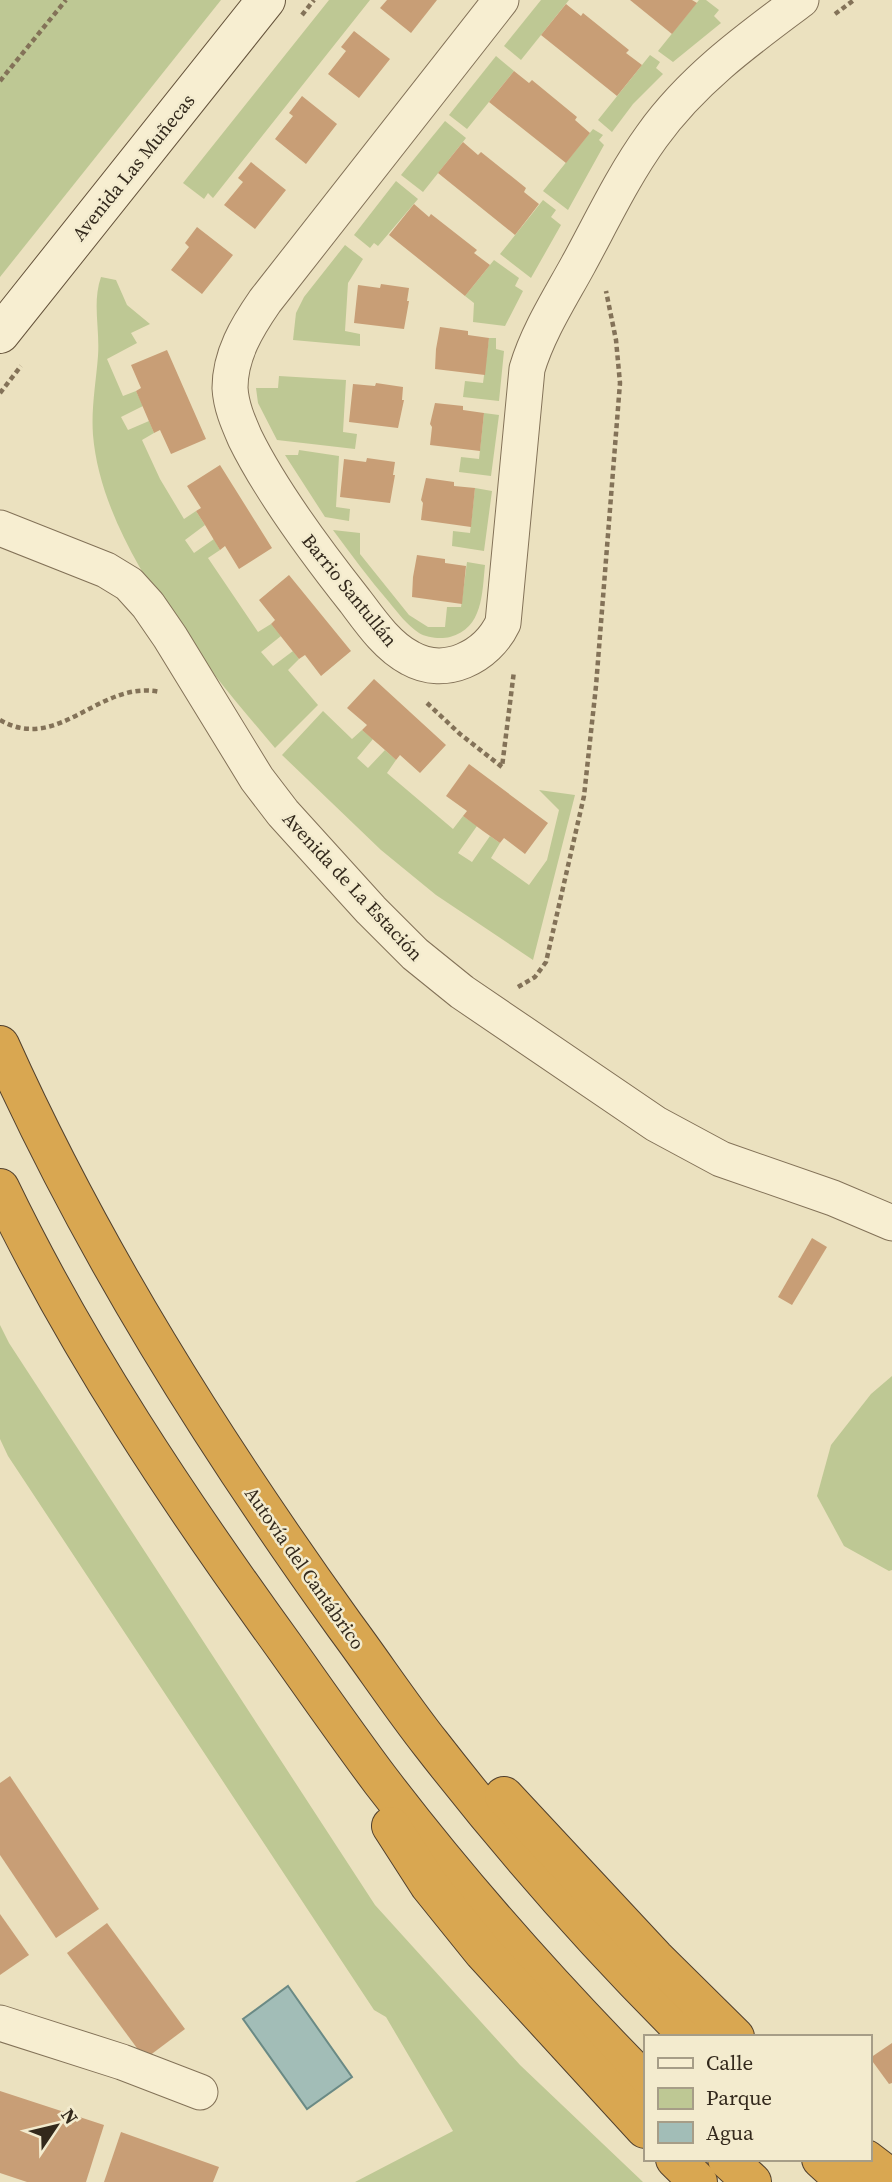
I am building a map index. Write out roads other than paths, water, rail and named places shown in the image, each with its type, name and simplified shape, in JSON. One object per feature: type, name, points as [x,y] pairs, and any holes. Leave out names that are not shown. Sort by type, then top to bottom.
[{"type":"highway","name":"Autovía del Cantábrico","points":[[0,1045],[67,1185],[134,1307],[203,1419],[277,1531],[430,1744],[527,1863],[591,1935],[688,2035]]},
{"type":"highway","points":[[0,1188],[80,1338],[150,1453],[226,1566],[323,1701],[381,1781],[480,1903],[545,1977],[644,2081]]},
{"type":"highway","points":[[348,1629],[655,1958],[733,2035]]},
{"type":"highway","points":[[323,1701],[384,1816],[429,1885],[491,1961],[644,2128]]},
{"type":"highway","points":[[678,2161],[698,2182]]},
{"type":"highway","points":[[729,2161],[752,2182]]},
{"type":"highway","points":[[823,2161],[846,2182]]},
{"type":"highway","points":[[869,2161],[892,2179]]},
{"type":"street","name":"Avenida Las Muñecas","points":[[0,334],[266,0]]},
{"type":"street","name":"Barrio Santullán","points":[[501,0],[265,301],[246,330],[232,363],[230,388],[233,411],[246,440],[296,521],[336,577],[394,648],[412,659],[431,664],[465,661],[478,654],[497,634],[503,623],[527,369],[540,337],[625,178],[653,135],[685,95],[722,60],[801,0]]},
{"type":"street","name":"Avenida de La Estación","points":[[0,528],[106,570],[129,584],[148,605],[170,637],[257,779],[283,813],[371,910],[415,954],[461,992],[656,1124],[721,1159],[834,1198],[892,1223]]},
{"type":"street","points":[[0,2023],[122,2062],[200,2092]]},
{"type":"water","points":[[288,1986],[352,2077],[307,2109],[243,2019]]}]
